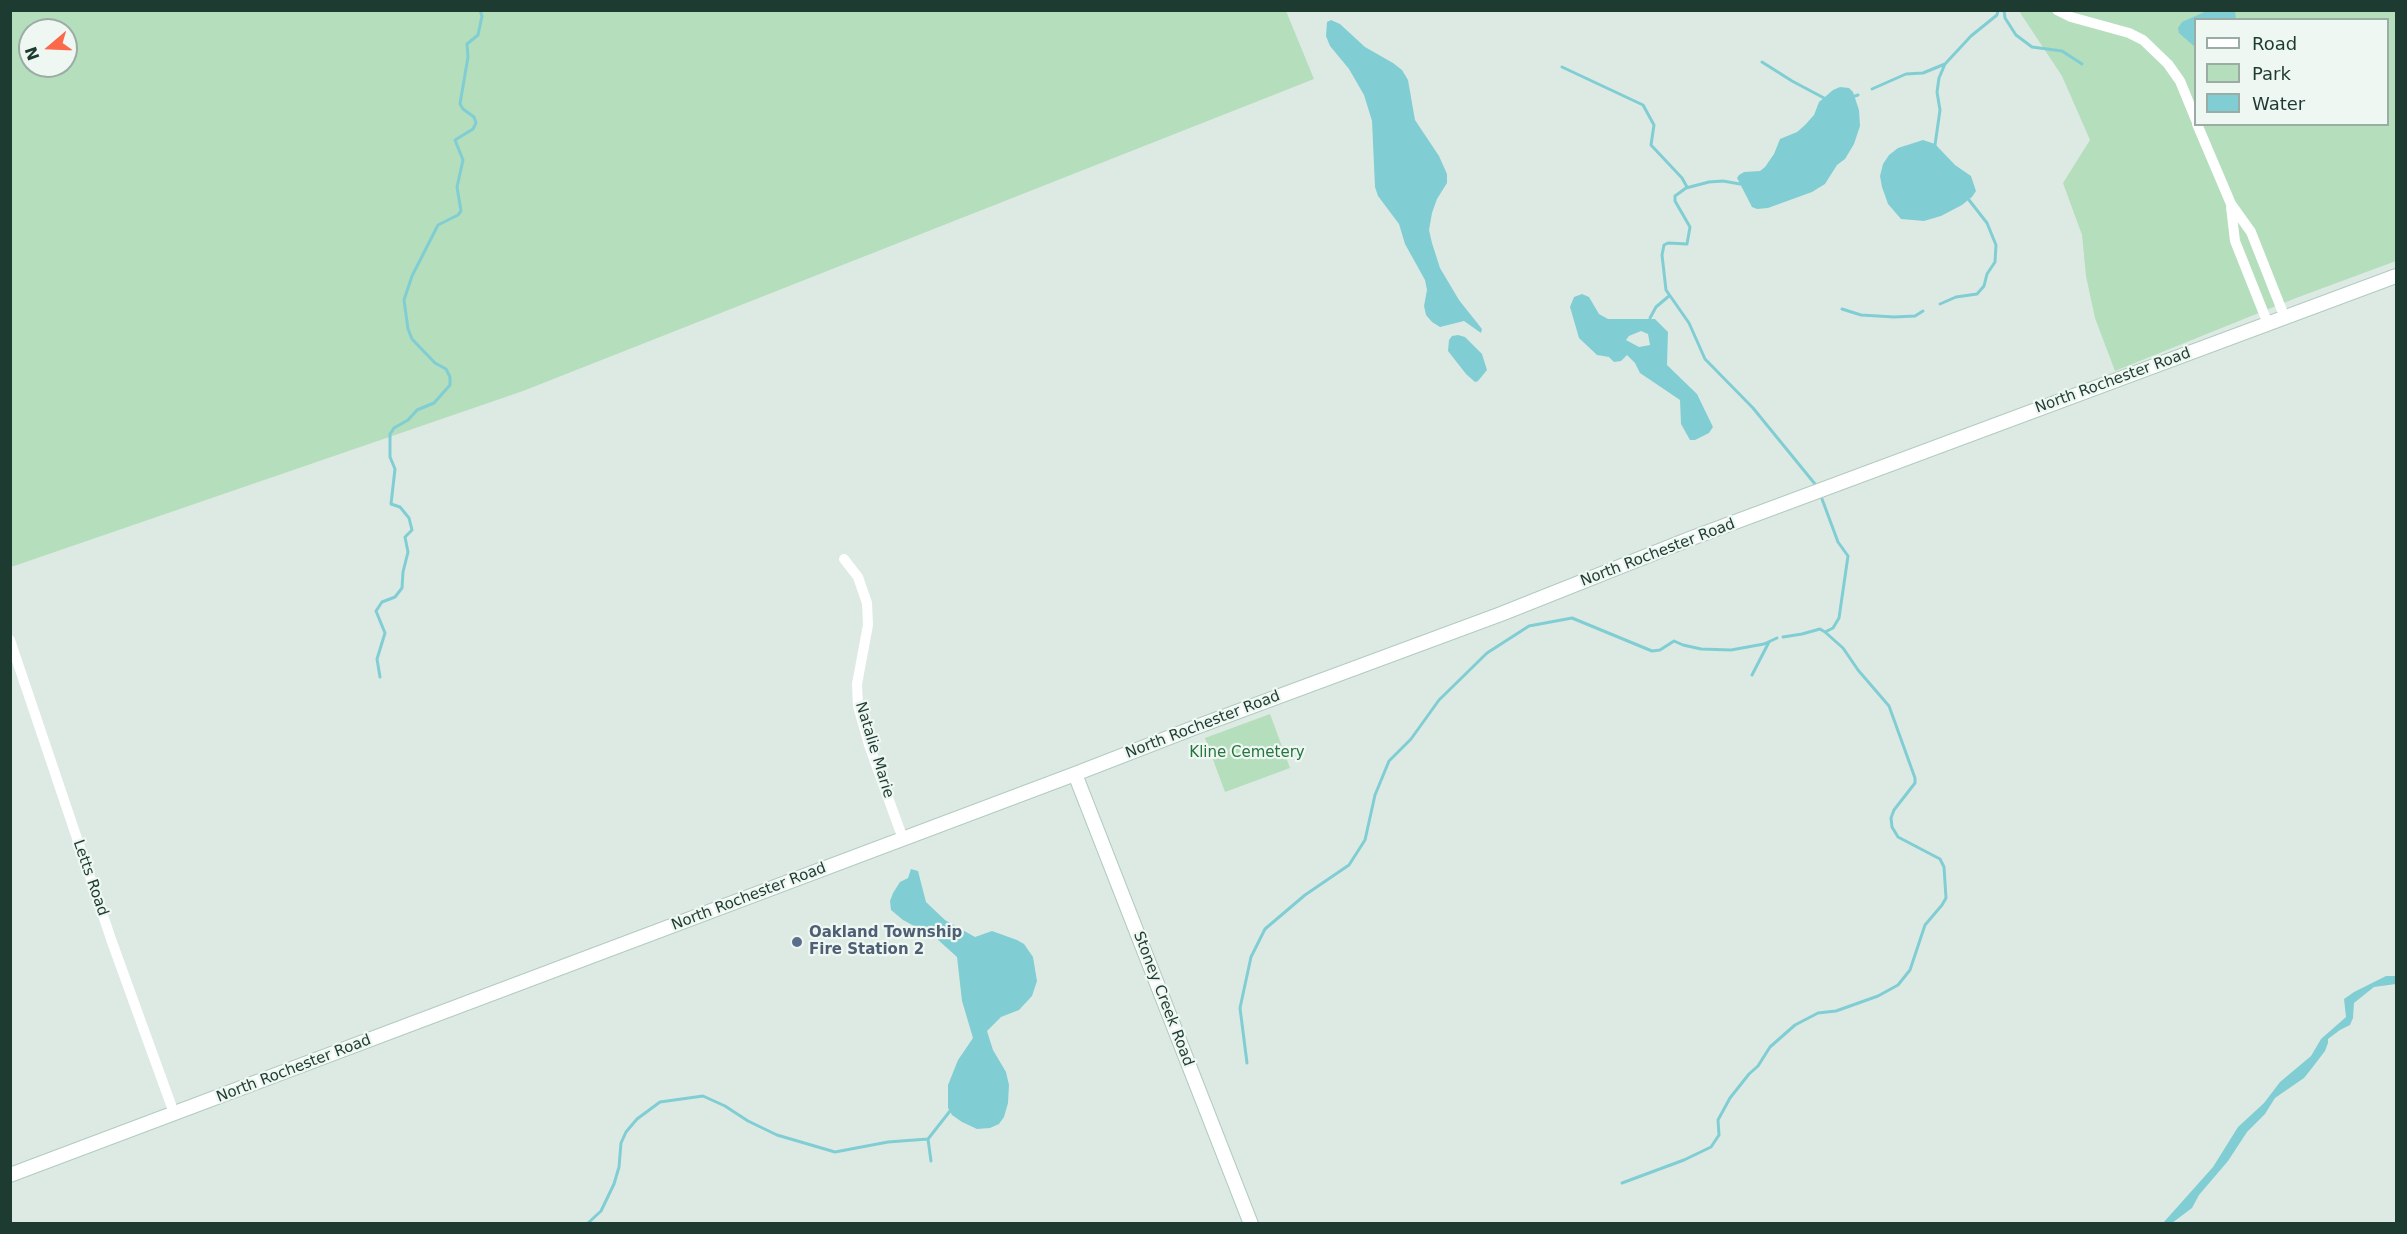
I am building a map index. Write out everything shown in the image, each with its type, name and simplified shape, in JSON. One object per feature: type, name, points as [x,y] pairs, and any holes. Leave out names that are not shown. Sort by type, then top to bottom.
[{"type":"main road","name":"North Rochester Road","points":[[10,1175],[1530,603],[1692,538],[2397,276]]},
{"type":"main road","name":"Stoney Creek Road","points":[[1075,774],[1251,1224]]},
{"type":"street","points":[[2057,10],[2071,17],[2129,33],[2143,40],[2168,64],[2180,81],[2194,115]]},
{"type":"street","points":[[2199,126],[2230,204],[2250,232],[2284,318]]},
{"type":"street","points":[[2230,204],[2235,241],[2268,324]]},
{"type":"street","name":"Natalie Marie","points":[[844,559],[858,577],[867,603],[868,625],[856,684],[858,706],[903,839]]},
{"type":"street","name":"Letts Road","points":[[10,640],[112,942],[174,1113]]},
{"type":"green space","points":[[10,11],[1286,11],[1314,79],[523,391],[11,567]]},
{"type":"green space","points":[[2019,11],[2396,11],[2396,261],[2296,298],[2115,371],[2095,318],[2086,276],[2082,235],[2063,183],[2090,140],[2062,76]]},
{"type":"green space","name":"Kline Cemetery","points":[[1270,714],[1290,768],[1225,792],[1205,738]]},
{"type":"water","points":[[2209,10],[2235,11],[2236,18],[2194,18],[2194,46],[2179,33],[2178,28],[2182,22]]},
{"type":"water","points":[[1331,20],[1340,24],[1365,47],[1402,70],[1408,80],[1415,120],[1439,156],[1447,174],[1447,183],[1432,213],[1429,230],[1432,243],[1440,268],[1459,300],[1482,329],[1481,333],[1464,321],[1440,327],[1426,315],[1425,280],[1405,244],[1399,224],[1378,196],[1375,187],[1372,121],[1364,95],[1349,69],[1330,46],[1326,36],[1327,22]]},
{"type":"water","points":[[1840,87],[1849,88],[1853,92],[1859,110],[1860,126],[1854,144],[1845,159],[1837,165],[1825,184],[1812,192],[1768,208],[1752,207],[1737,178],[1739,175],[1744,172],[1760,171],[1765,167],[1780,139],[1797,132],[1814,115],[1819,102]]},
{"type":"water","points":[[1923,140],[1935,144],[1955,165],[1971,176],[1976,191],[1962,205],[1941,216],[1924,221],[1901,219],[1888,204],[1882,187],[1880,176],[1883,164],[1898,148]]},
{"type":"water","points":[[1582,294],[1589,297],[1599,314],[1608,319],[1655,319],[1668,332],[1667,365],[1697,394],[1713,427],[1709,433],[1690,440],[1681,424],[1680,400],[1640,373],[1635,363],[1627,355],[1621,361],[1614,362],[1609,357],[1597,355],[1579,338],[1570,307],[1574,297]],"holes":[[[1641,331],[1648,334],[1650,345],[1639,347],[1626,340],[1629,336]]]},
{"type":"water","points":[[1452,336],[1465,337],[1482,354],[1487,370],[1478,381],[1475,382],[1466,374],[1448,351],[1449,340]]},
{"type":"water","points":[[911,869],[918,871],[926,902],[945,920],[975,937],[992,931],[1017,940],[1024,944],[1033,957],[1037,981],[1032,996],[1019,1010],[1001,1017],[987,1031],[993,1050],[1006,1072],[1009,1085],[1004,1117],[999,1124],[990,1128],[977,1129],[962,1122],[952,1115],[948,1108],[948,1085],[958,1060],[973,1038],[962,1001],[957,957],[936,938],[903,920],[891,910],[890,901],[893,893],[900,882],[908,878]]},
{"type":"water","points":[[2386,976],[2396,976],[2396,984],[2374,987],[2354,1003],[2350,1025],[2328,1039],[2325,1051],[2304,1078],[2275,1098],[2265,1114],[2247,1132],[2228,1161],[2199,1195],[2192,1208],[2172,1223],[2163,1223],[2213,1167],[2238,1127],[2264,1103],[2280,1082],[2311,1056],[2321,1039],[2346,1017],[2344,999]]},
{"type":"waterway","points":[[380,677],[377,659],[385,633],[376,611],[382,602],[395,597],[402,588],[408,552],[405,537],[412,530],[409,518],[400,507],[391,504],[395,469],[390,457],[390,434],[394,428],[408,420],[417,410],[434,403],[450,385],[450,377],[446,369],[435,363],[412,339],[408,329],[404,300],[412,276],[438,225],[458,215],[461,211],[457,187],[463,160],[455,140],[473,129],[476,123],[474,117],[460,104],[468,57],[467,44],[478,35],[482,16],[480,10]]},
{"type":"waterway","points":[[1935,145],[1940,110],[1937,92],[1939,78],[1945,64],[1971,36],[1997,15],[1998,10]]},
{"type":"waterway","points":[[2004,10],[2005,18],[2016,35],[2032,47],[2062,51],[2082,64]]},
{"type":"waterway","points":[[1762,62],[1824,98]]},
{"type":"waterway","points":[[1872,89],[1906,74],[1923,73],[1945,64]]},
{"type":"waterway","points":[[1562,67],[1643,105],[1654,125],[1651,145],[1682,178],[1687,187]]},
{"type":"waterway","points":[[1740,184],[1723,181],[1709,182],[1686,188],[1675,196],[1675,201],[1690,227],[1687,244],[1668,243],[1664,245],[1662,255],[1666,290],[1689,323],[1705,359],[1753,408],[1815,484]]},
{"type":"waterway","points":[[1940,304],[1956,297],[1977,294],[1984,286],[1987,274],[1995,262],[1996,245],[1987,223],[1969,200]]},
{"type":"waterway","points":[[1650,318],[1656,307],[1669,296]]},
{"type":"waterway","points":[[1842,309],[1861,315],[1894,317],[1915,316],[1923,311]]},
{"type":"waterway","points":[[1822,499],[1838,542],[1848,556],[1839,618],[1833,628],[1825,632]]},
{"type":"waterway","points":[[1247,1063],[1240,1008],[1251,957],[1265,929],[1305,895],[1349,865],[1365,840],[1375,795],[1389,761],[1411,739],[1439,700],[1487,653],[1529,626],[1572,618],[1652,651],[1660,650],[1674,641],[1701,649],[1731,650],[1764,644],[1777,638]]},
{"type":"waterway","points":[[1622,1183],[1684,1160],[1711,1147],[1719,1135],[1718,1120],[1730,1098],[1758,1066],[1770,1047],[1795,1025],[1818,1013],[1836,1011],[1878,996],[1898,985],[1910,970],[1925,925],[1946,898],[1944,867],[1940,859],[1898,837],[1892,827],[1891,818],[1894,810],[1915,783],[1915,778],[1889,706],[1858,670],[1843,648],[1825,632],[1820,629],[1783,637]]},
{"type":"waterway","points":[[1752,675],[1769,642]]},
{"type":"waterway","points":[[587,1224],[601,1211],[614,1184],[619,1167],[621,1143],[626,1132],[637,1119],[660,1102],[703,1096],[777,1135],[835,1152],[888,1142],[928,1139],[950,1111]]},
{"type":"waterway","points":[[928,1139],[931,1161]]},
{"type":"place","name":"Oakland Township Fire Station 2","points":[[797,942]]}]
